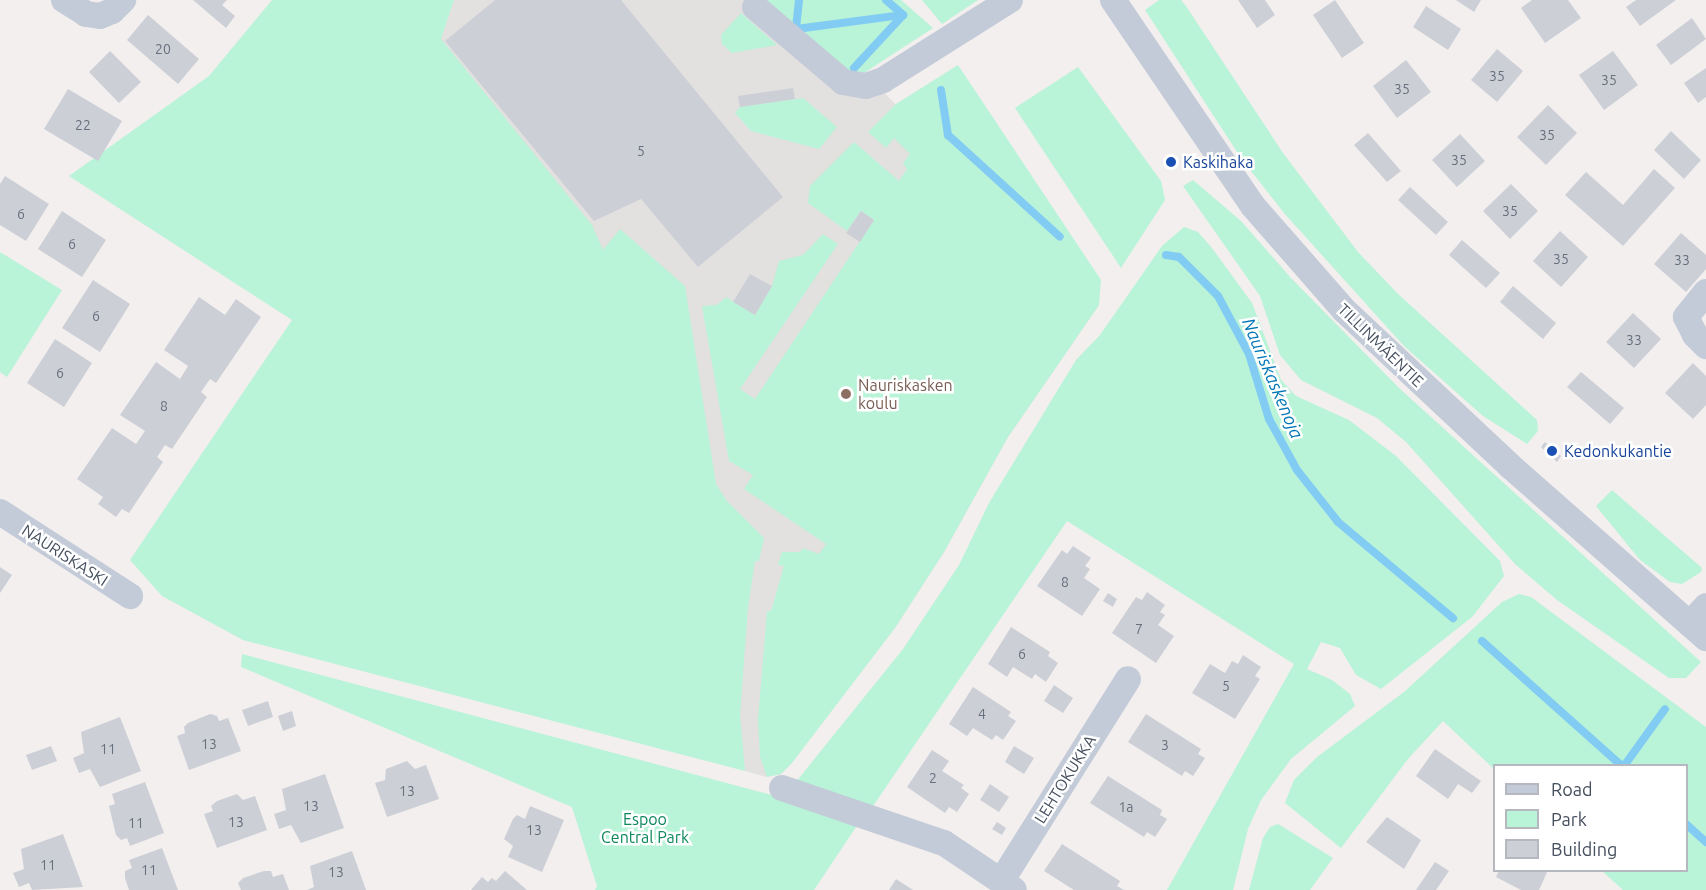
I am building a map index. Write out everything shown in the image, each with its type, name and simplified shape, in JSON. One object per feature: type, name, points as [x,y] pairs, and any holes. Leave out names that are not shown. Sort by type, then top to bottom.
[{"type":"street","points":[[64,0],[86,14],[100,16],[112,11],[123,0]]},
{"type":"street","points":[[755,7],[843,82],[866,86],[892,74],[1010,0]]},
{"type":"street","name":"TILLINMÄENTIE","points":[[1113,0],[1253,206],[1344,310],[1510,466],[1701,622]]},
{"type":"street","points":[[1706,292],[1686,317],[1695,335],[1706,346]]},
{"type":"street","name":"NAURISKASKI","points":[[0,513],[130,596]]},
{"type":"street","name":"LEHTOKUKKA","points":[[1008,885],[1128,679]]},
{"type":"street","points":[[782,788],[944,843],[1008,885]]},
{"type":"shaded area","name":"Nauriskasken koulu","points":[[454,0],[762,0],[864,73],[1099,305],[1008,437],[944,552],[895,628],[781,774],[767,777],[745,771],[725,738],[441,39]]},
{"type":"green space","points":[[272,0],[454,0],[441,39],[592,225],[603,250],[620,229],[685,286],[716,484],[727,501],[764,538],[759,561],[755,561],[748,607],[740,715],[745,771],[243,640],[162,596],[130,560],[292,320],[69,176],[209,76]]},
{"type":"green space","points":[[762,0],[901,0],[933,28],[864,73],[847,74]]},
{"type":"green space","points":[[922,0],[978,0],[942,24]]},
{"type":"green space","points":[[1159,0],[1181,0],[1186,6],[1283,153],[1358,252],[1398,294],[1537,420],[1538,431],[1527,444],[1483,416],[1404,346],[1284,213],[1241,158],[1145,10]]},
{"type":"green space","points":[[741,13],[777,45],[732,53],[722,44],[721,35]]},
{"type":"green space","points":[[958,65],[1101,280],[1099,305],[1008,437],[944,552],[895,628],[792,763],[781,774],[767,777],[760,757],[758,719],[767,611],[771,611],[784,566],[778,565],[782,552],[800,552],[803,548],[819,554],[826,544],[744,489],[753,475],[729,461],[702,306],[717,305],[726,297],[755,315],[772,286],[779,261],[803,255],[823,234],[838,244],[740,389],[755,399],[874,220],[861,211],[847,231],[808,203],[810,186],[854,142],[899,181],[907,169],[903,163],[910,154],[894,138],[886,148],[868,132],[896,104]]},
{"type":"green space","points":[[1078,67],[1161,181],[1165,200],[1121,268],[1015,108]]},
{"type":"green space","points":[[803,98],[837,127],[819,149],[751,131],[735,113],[740,107]]},
{"type":"green space","points":[[1193,180],[1241,221],[1291,278],[1399,388],[1701,662],[1686,678],[1669,678],[1557,600],[1515,564],[1406,442],[1377,418],[1301,380],[1280,355],[1260,296],[1183,186]]},
{"type":"green space","points":[[1184,227],[1198,232],[1252,303],[1281,380],[1296,396],[1349,420],[1396,456],[1500,561],[1504,576],[1472,617],[1381,689],[1356,675],[1340,648],[1321,642],[1307,669],[1332,680],[1350,694],[1355,706],[1291,759],[1261,800],[1248,829],[1233,890],[1167,890],[1294,664],[1067,521],[871,809],[795,783],[903,649],[959,565],[989,503],[1076,360],[1100,335],[1162,246]]},
{"type":"green space","points":[[0,252],[62,290],[7,377],[0,372]]},
{"type":"green space","points":[[1612,490],[1702,568],[1701,572],[1682,584],[1670,582],[1640,560],[1596,506]]},
{"type":"green space","points":[[1519,594],[1531,597],[1706,727],[1706,890],[1623,890],[1603,872],[1688,872],[1688,764],[1493,764],[1493,768],[1443,721],[1408,759],[1341,848],[1285,803],[1294,780],[1317,757],[1404,692],[1502,602]]},
{"type":"green space","name":"Espoo Central Park","points":[[242,654],[787,799],[858,824],[814,890],[595,890],[597,886],[572,807],[241,667]]},
{"type":"green space","points":[[1278,824],[1333,858],[1310,890],[1249,890],[1263,838],[1270,827]]},
{"type":"building","points":[[193,0],[227,0],[222,5],[235,16],[226,28]]},
{"type":"building","points":[[495,0],[621,0],[783,197],[698,267],[641,199],[594,221],[445,41]]},
{"type":"building","points":[[1238,0],[1265,0],[1275,15],[1257,28]]},
{"type":"building","points":[[1335,0],[1364,43],[1342,58],[1313,15]]},
{"type":"building","points":[[1456,0],[1481,0],[1474,12]]},
{"type":"building","points":[[1532,0],[1568,0],[1581,18],[1545,43],[1521,8]]},
{"type":"building","points":[[1636,0],[1676,0],[1640,26],[1626,7]]},
{"type":"building","points":[[1426,6],[1461,29],[1448,50],[1413,27]]},
{"type":"building","points":[[148,15],[199,59],[178,84],[127,40]]},
{"type":"building","points":[[1692,18],[1706,39],[1671,65],[1656,45]]},
{"type":"building","points":[[1497,49],[1523,71],[1497,102],[1471,80]]},
{"type":"building","points":[[110,51],[141,82],[119,103],[89,72]]},
{"type":"building","points":[[1613,51],[1638,85],[1604,110],[1579,75]]},
{"type":"building","points":[[1406,60],[1431,92],[1397,118],[1373,86]]},
{"type":"building","points":[[1706,68],[1706,97],[1698,103],[1684,83]]},
{"type":"building","points":[[793,88],[795,99],[740,107],[738,96]]},
{"type":"building","points":[[68,89],[122,121],[98,161],[44,129]]},
{"type":"building","points":[[1548,105],[1577,133],[1546,165],[1517,137]]},
{"type":"building","points":[[1671,131],[1701,160],[1684,179],[1654,150]]},
{"type":"building","points":[[1368,133],[1401,171],[1387,182],[1354,145]]},
{"type":"building","points":[[1460,134],[1485,161],[1457,187],[1432,160]]},
{"type":"building","points":[[1654,169],[1675,188],[1623,246],[1565,195],[1586,172],[1623,205]]},
{"type":"building","points":[[5,176],[49,204],[26,241],[0,225],[0,184]]},
{"type":"building","points":[[1511,184],[1538,211],[1510,239],[1483,211]]},
{"type":"building","points":[[1410,187],[1448,222],[1436,235],[1398,200]]},
{"type":"building","points":[[62,211],[106,240],[82,277],[38,249]]},
{"type":"building","points":[[861,211],[874,220],[860,242],[846,233]]},
{"type":"building","points":[[1560,231],[1588,257],[1561,287],[1533,261]]},
{"type":"building","points":[[1681,233],[1706,255],[1706,269],[1686,292],[1654,264]]},
{"type":"building","points":[[1462,240],[1500,273],[1486,288],[1449,255]]},
{"type":"building","points":[[750,274],[772,286],[755,315],[733,302]]},
{"type":"building","points":[[93,280],[130,304],[100,352],[62,328]]},
{"type":"building","points":[[1513,286],[1556,323],[1543,339],[1500,302]]},
{"type":"building","points":[[199,297],[225,315],[236,299],[261,317],[216,383],[210,379],[201,392],[207,397],[172,449],[165,445],[157,457],[163,462],[129,513],[122,509],[116,517],[98,504],[103,497],[77,479],[112,428],[136,444],[145,431],[120,415],[156,362],[180,379],[188,366],[164,350]]},
{"type":"building","points":[[1633,313],[1661,339],[1634,368],[1606,342]]},
{"type":"building","points":[[55,339],[92,363],[64,407],[27,383]]},
{"type":"building","points":[[1693,363],[1706,376],[1706,405],[1693,419],[1665,393]]},
{"type":"building","points":[[1581,372],[1624,408],[1610,424],[1567,387]]},
{"type":"building","points":[[1545,442],[1561,456],[1557,462],[1541,447]]},
{"type":"building","points":[[1073,546],[1091,558],[1085,566],[1090,569],[1084,578],[1100,589],[1082,616],[1037,586],[1062,550],[1067,554]]},
{"type":"building","points":[[0,567],[12,575],[0,593]]},
{"type":"building","points":[[1147,592],[1165,605],[1160,612],[1165,615],[1158,625],[1174,636],[1156,663],[1112,633],[1136,597],[1142,600]]},
{"type":"building","points":[[1108,593],[1117,599],[1113,607],[1103,601]]},
{"type":"building","points":[[1011,627],[1050,652],[1048,656],[1058,663],[1046,682],[1035,674],[1032,679],[1013,667],[1007,677],[988,664]]},
{"type":"building","points":[[1243,655],[1261,667],[1255,676],[1260,679],[1235,719],[1192,693],[1210,664],[1225,673],[1232,661],[1238,664]]},
{"type":"building","points":[[1054,685],[1073,698],[1063,713],[1044,701]]},
{"type":"building","points":[[973,687],[1011,712],[1008,716],[1016,721],[1003,740],[996,735],[992,740],[973,728],[967,736],[949,724]]},
{"type":"building","points":[[268,701],[273,717],[248,726],[242,710]]},
{"type":"building","points":[[292,711],[296,726],[283,731],[278,716]]},
{"type":"building","points":[[210,714],[217,716],[219,721],[228,718],[241,751],[189,770],[177,736],[185,733],[184,727],[188,723]]},
{"type":"building","points":[[1146,714],[1201,749],[1198,754],[1205,758],[1193,776],[1185,771],[1182,776],[1128,742]]},
{"type":"building","points":[[120,717],[141,771],[100,787],[90,769],[79,773],[73,758],[84,753],[81,732]]},
{"type":"building","points":[[51,746],[57,761],[32,770],[26,755]]},
{"type":"building","points":[[1014,746],[1034,758],[1024,774],[1005,762]]},
{"type":"building","points":[[1435,749],[1481,781],[1472,793],[1458,784],[1448,799],[1416,776]]},
{"type":"building","points":[[932,750],[949,761],[942,771],[964,785],[961,788],[969,794],[957,812],[949,807],[945,813],[907,787]]},
{"type":"building","points":[[407,761],[415,769],[426,765],[439,799],[387,817],[375,783],[385,780],[386,769]]},
{"type":"building","points":[[325,774],[344,828],[301,843],[291,825],[279,829],[274,814],[286,810],[282,789]]},
{"type":"building","points":[[1108,776],[1162,810],[1160,815],[1167,819],[1155,837],[1147,832],[1144,837],[1090,803]]},
{"type":"building","points":[[145,782],[164,833],[130,846],[127,838],[121,840],[116,835],[109,806],[115,804],[112,794]]},
{"type":"building","points":[[990,784],[1009,797],[999,812],[980,800]]},
{"type":"building","points":[[237,794],[243,800],[255,796],[267,830],[217,848],[204,814],[213,811],[211,806],[217,801]]},
{"type":"building","points":[[530,806],[564,820],[542,872],[508,857],[513,846],[504,839],[513,819],[517,815],[525,819]]},
{"type":"building","points":[[1387,817],[1421,840],[1404,869],[1366,842]]},
{"type":"building","points":[[997,822],[1006,828],[1002,835],[992,829]]},
{"type":"building","points":[[63,834],[83,887],[32,890],[29,883],[19,887],[13,873],[24,869],[21,849]]},
{"type":"building","points":[[1062,844],[1120,881],[1117,886],[1124,890],[1074,890],[1044,871]]},
{"type":"building","points":[[162,848],[178,890],[129,890],[125,871],[132,868],[129,860]]},
{"type":"building","points":[[352,851],[366,890],[307,890],[314,887],[310,866]]},
{"type":"building","points":[[1435,862],[1449,871],[1436,890],[1416,890]]},
{"type":"building","points":[[271,871],[273,877],[283,874],[289,890],[241,890],[238,883],[243,878]]},
{"type":"building","points":[[505,871],[527,890],[471,890],[482,877],[488,882],[492,878],[496,881]]},
{"type":"building","points":[[1498,872],[1547,872],[1539,890],[1521,890],[1496,877]]},
{"type":"building","points":[[896,879],[913,890],[889,890]]},
{"type":"waterway","points":[[799,0],[796,29],[903,15]]},
{"type":"waterway","name":"Nauriskaskenoja","points":[[886,0],[903,15]]},
{"type":"waterway","points":[[854,68],[903,15]]},
{"type":"waterway","name":"Nauriskaskenoja","points":[[941,90],[948,135],[1060,237]]},
{"type":"waterway","name":"Nauriskaskenoja","points":[[1166,255],[1179,257],[1218,296],[1249,354],[1269,419],[1297,470],[1338,522],[1453,618]]},
{"type":"waterway","name":"Nauriskaskenoja","points":[[1482,641],[1620,764]]},
{"type":"waterway","points":[[1625,764],[1665,709]]},
{"type":"waterway","name":"Nauriskaskenoja","points":[[1688,826],[1706,842]]},
{"type":"place","name":"Kaskihaka","points":[[1171,162]]},
{"type":"place","name":"Nauriskasken koulu","points":[[846,394]]},
{"type":"place","name":"Kedonkukantie","points":[[1552,451]]}]
